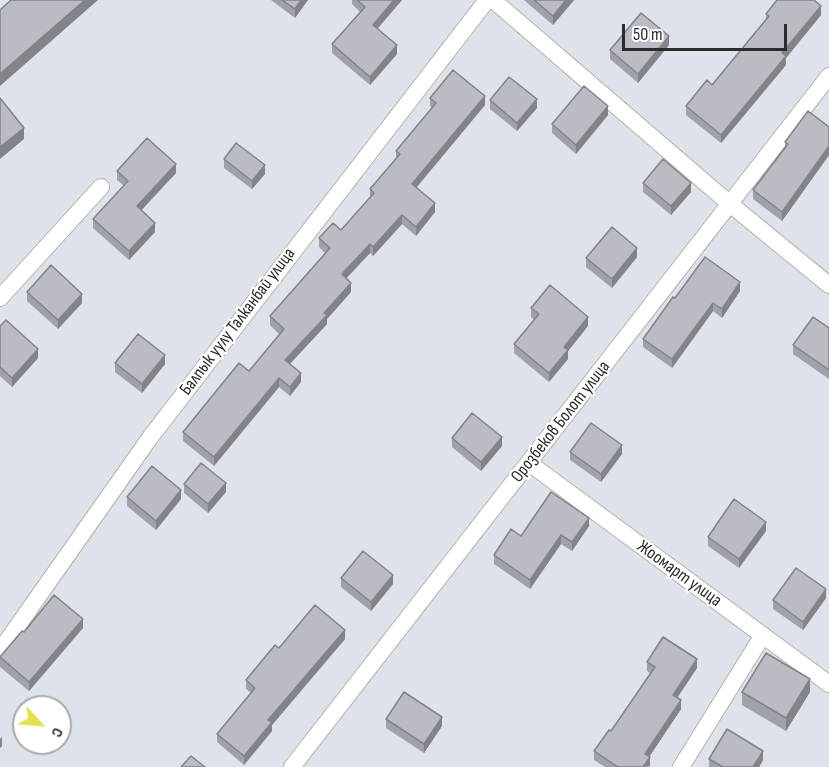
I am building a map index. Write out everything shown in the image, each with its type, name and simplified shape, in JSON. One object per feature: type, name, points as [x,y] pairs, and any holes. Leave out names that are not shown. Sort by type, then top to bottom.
[{"type":"street","name":"Балпык уулу Талканбай улица","points":[[0,651],[156,430],[487,0]]},
{"type":"street","points":[[493,0],[730,204],[829,285]]},
{"type":"street","name":"Орозбеков Болот улица","points":[[292,767],[829,76]]},
{"type":"street","points":[[0,298],[101,187]]},
{"type":"street","name":"Жоомарт улица","points":[[529,463],[829,684]]},
{"type":"street","points":[[681,767],[763,635]]},
{"type":"building","points":[[11,0],[85,0],[0,74],[0,10]]},
{"type":"building","points":[[282,0],[301,0],[295,9]]},
{"type":"building","points":[[357,0],[394,0],[373,25],[397,45],[370,77],[332,44],[365,7]]},
{"type":"building","points":[[534,0],[566,0],[553,16]]},
{"type":"building","points":[[777,0],[814,0],[821,6],[782,53],[786,56],[721,135],[686,106],[707,80],[712,85],[769,16],[766,14]]},
{"type":"building","points":[[641,13],[669,36],[638,74],[610,50]]},
{"type":"building","points":[[453,70],[485,96],[412,184],[435,203],[416,227],[402,215],[373,247],[370,244],[342,274],[351,283],[324,313],[327,315],[285,360],[301,373],[290,387],[279,378],[214,457],[183,432],[239,363],[249,371],[284,329],[270,316],[330,248],[319,238],[333,223],[341,230],[374,193],[370,189],[400,154],[396,151],[436,103],[430,98]]},
{"type":"building","points":[[509,77],[537,99],[517,123],[490,100]]},
{"type":"building","points":[[584,86],[608,106],[576,145],[552,124]]},
{"type":"building","points":[[0,98],[24,128],[0,147]]},
{"type":"building","points":[[808,111],[829,127],[829,146],[782,212],[753,190],[788,144],[785,142]]},
{"type":"building","points":[[147,138],[176,164],[137,206],[155,223],[129,251],[93,219],[128,181],[117,171]]},
{"type":"building","points":[[236,143],[265,165],[252,181],[224,159]]},
{"type":"building","points":[[663,159],[691,183],[671,206],[643,183]]},
{"type":"building","points":[[612,227],[637,248],[612,279],[586,258]]},
{"type":"building","points":[[705,257],[740,282],[722,309],[713,303],[672,359],[643,339]]},
{"type":"building","points":[[51,265],[82,294],[58,320],[27,292]]},
{"type":"building","points":[[550,285],[588,317],[564,347],[568,350],[549,373],[514,344],[539,314],[531,308]]},
{"type":"building","points":[[813,317],[829,328],[829,370],[793,345]]},
{"type":"building","points":[[6,320],[38,349],[12,378],[0,367],[0,326]]},
{"type":"building","points":[[138,334],[165,355],[142,384],[115,363]]},
{"type":"building","points":[[472,413],[502,437],[481,462],[452,438]]},
{"type":"building","points":[[591,423],[622,445],[601,474],[570,452]]},
{"type":"building","points":[[201,463],[226,483],[208,504],[184,484]]},
{"type":"building","points":[[152,466],[181,490],[156,521],[127,497]]},
{"type":"building","points":[[551,492],[589,518],[572,542],[561,535],[530,580],[494,555],[511,529],[521,536]]},
{"type":"building","points":[[734,499],[766,522],[739,559],[708,537]]},
{"type":"building","points":[[363,551],[393,575],[371,602],[341,578]]},
{"type":"building","points":[[796,568],[826,589],[803,622],[773,600]]},
{"type":"building","points":[[54,595],[83,619],[29,682],[0,657]]},
{"type":"building","points":[[315,605],[345,630],[268,720],[272,722],[244,756],[217,734],[255,688],[246,680],[275,645],[279,648]]},
{"type":"building","points":[[663,637],[697,659],[673,695],[681,700],[645,754],[650,757],[643,767],[618,767],[594,751],[609,730],[611,731],[655,667],[647,662]]},
{"type":"building","points":[[766,653],[810,679],[786,718],[742,692]]},
{"type":"building","points":[[404,692],[442,717],[424,744],[386,719]]},
{"type":"building","points":[[727,729],[763,751],[753,767],[723,767],[709,759]]},
{"type":"building","points":[[191,756],[205,767],[181,767]]}]
